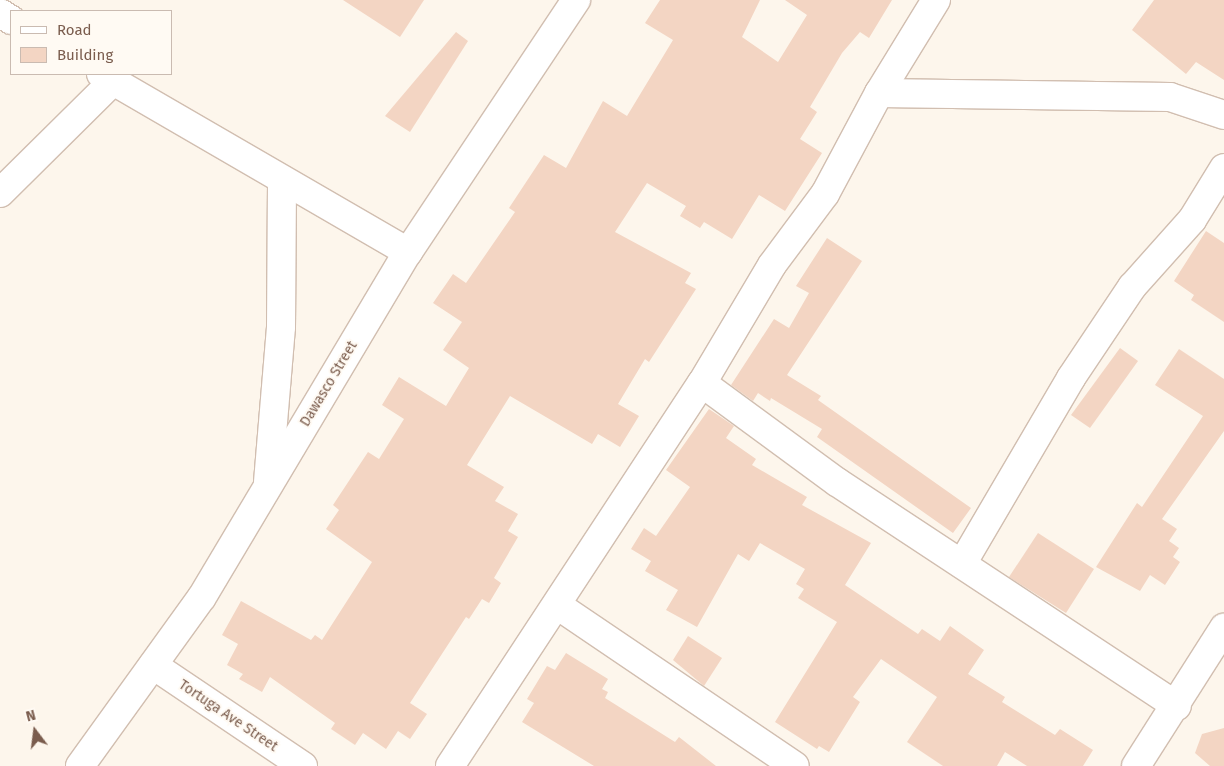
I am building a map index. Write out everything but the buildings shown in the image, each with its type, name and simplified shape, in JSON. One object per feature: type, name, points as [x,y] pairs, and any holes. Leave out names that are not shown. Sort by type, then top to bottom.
[{"type":"street","name":"Dawasco Street","points":[[80,766],[202,597],[408,252],[576,0]]},
{"type":"street","points":[[450,766],[702,383],[772,265],[825,194],[878,94],[936,0]]},
{"type":"street","points":[[0,194],[107,77],[282,182],[408,252]]},
{"type":"street","points":[[878,94],[1170,97],[1224,115]]},
{"type":"street","points":[[962,564],[1072,378],[1132,287],[1192,220],[1224,168]]},
{"type":"street","points":[[267,489],[281,327],[282,182]]},
{"type":"street","points":[[702,383],[838,482],[1177,706]]},
{"type":"street","points":[[556,605],[795,766]]},
{"type":"street","points":[[1136,766],[1177,706],[1224,628]]},
{"type":"street","name":"Tortuga Ave Street","points":[[153,666],[303,766]]}]
